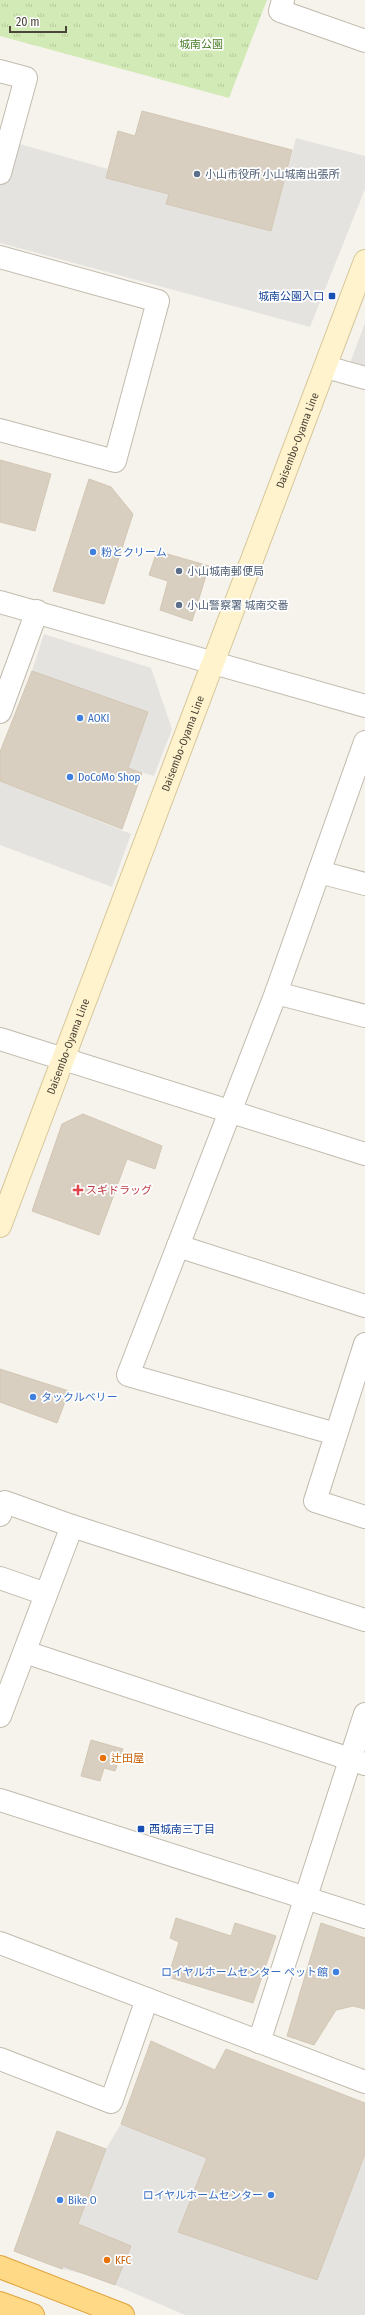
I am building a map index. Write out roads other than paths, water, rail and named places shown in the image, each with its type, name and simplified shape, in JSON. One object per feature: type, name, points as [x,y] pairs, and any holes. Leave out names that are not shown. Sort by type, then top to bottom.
[{"type":"highway","points":[[0,2267],[123,2315]]},
{"type":"highway","points":[[0,2303],[33,2315]]},
{"type":"main road","name":"Daisembo-Oyama Line","points":[[0,1226],[365,261]]},
{"type":"street","points":[[284,0],[280,11],[365,41]]},
{"type":"street","points":[[0,72],[26,78],[0,173]]},
{"type":"street","points":[[0,257],[158,301],[115,461],[0,430]]},
{"type":"street","points":[[326,367],[365,378]]},
{"type":"street","points":[[0,602],[37,611],[365,706]]},
{"type":"street","points":[[0,712],[37,611]]},
{"type":"street","points":[[336,1434],[128,1376],[276,992],[365,742]]},
{"type":"street","points":[[319,872],[365,884]]},
{"type":"street","points":[[276,992],[365,1016]]},
{"type":"street","points":[[0,1039],[63,1058],[230,1113],[365,1154]]},
{"type":"street","points":[[178,1246],[365,1306]]},
{"type":"street","points":[[365,1344],[315,1501],[365,1517]]},
{"type":"street","points":[[0,1514],[5,1502],[72,1526],[365,1620]]},
{"type":"street","points":[[1,1708],[25,1652],[72,1526]]},
{"type":"street","points":[[0,1578],[46,1594]]},
{"type":"street","points":[[25,1652],[358,1761]]},
{"type":"street","points":[[259,2042],[307,1898],[358,1761],[365,1714]]},
{"type":"street","points":[[0,1800],[365,1917]]},
{"type":"street","points":[[0,1943],[365,2082]]},
{"type":"street","points":[[0,2059],[111,2102],[147,1999]]},
{"type":"place","name":"小山市役所 小山城南出張所","points":[[197,174]]},
{"type":"place","name":"城南公園入口","points":[[332,296]]},
{"type":"place","name":"粉とクリーム","points":[[93,552]]},
{"type":"place","name":"小山城南郵便局","points":[[179,571]]},
{"type":"place","name":"小山警察署 城南交番","points":[[179,605]]},
{"type":"place","name":"AOKI","points":[[80,718]]},
{"type":"place","name":"DoCoMo Shop","points":[[70,777]]},
{"type":"place","name":"スギドラッグ","points":[[78,1190]]},
{"type":"place","name":"タックルベリー","points":[[33,1397]]},
{"type":"place","name":"辻田屋","points":[[103,1758]]},
{"type":"place","name":"西城南三丁目","points":[[141,1829]]},
{"type":"place","name":"ロイヤルホームセンター ペット館","points":[[336,1972]]},
{"type":"place","name":"ロイヤルホームセンター","points":[[271,2195]]},
{"type":"place","name":"Bike O","points":[[60,2200]]},
{"type":"place","name":"KFC","points":[[107,2260]]},
{"type":"park label","name":"城南公園","points":[[201,44]]}]
